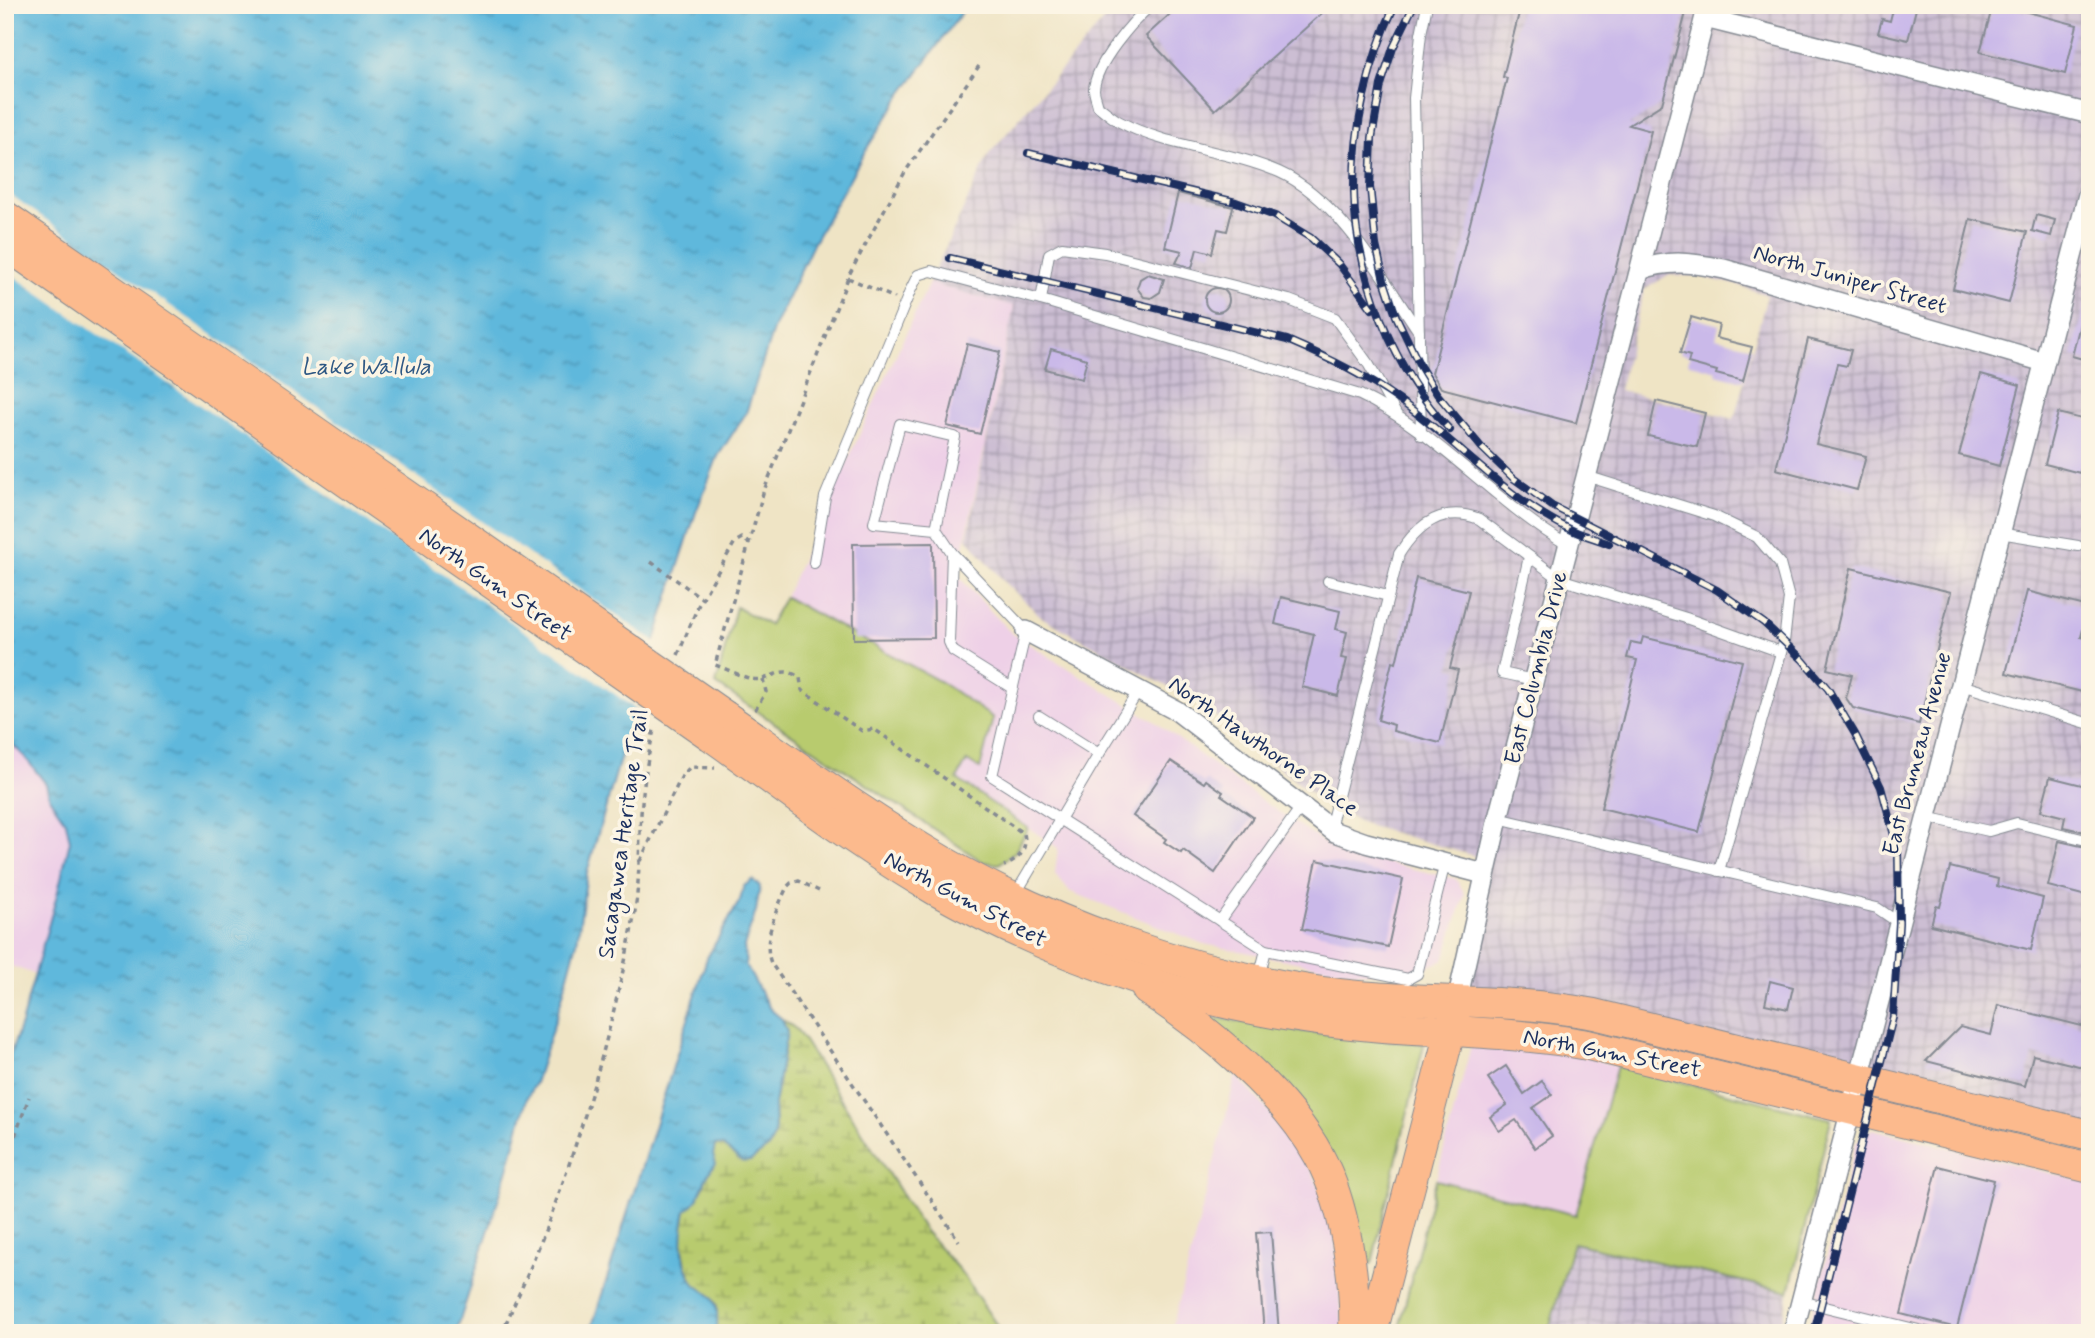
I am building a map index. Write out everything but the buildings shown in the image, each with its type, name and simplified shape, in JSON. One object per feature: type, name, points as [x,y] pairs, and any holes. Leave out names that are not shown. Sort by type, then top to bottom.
[{"type":"main road","name":"North Gum Street","points":[[5,216],[729,722]]},
{"type":"main road","name":"North Gum Street","points":[[5,244],[729,722],[960,870],[1053,947],[1170,988],[1255,995],[1527,1003],[1594,1014],[2090,1135]]},
{"type":"main road","name":"North Gum Street","points":[[1008,910],[1059,918],[1121,942],[1185,962],[1255,995],[1343,1024],[1523,1035],[1588,1045],[2090,1168]]},
{"type":"main road","points":[[1117,971],[1167,1003],[1226,1050],[1269,1090],[1300,1126],[1320,1157],[1337,1203],[1355,1302],[1354,1333]]},
{"type":"main road","name":"East Columbia Drive","points":[[1372,1333],[1457,1001]]},
{"type":"street","points":[[1707,11],[2090,114]]},
{"type":"street","name":"East Columbia Drive","points":[[1457,1001],[1484,873],[1707,11]]},
{"type":"street","name":"East Bruneau Avenue","points":[[1793,1333],[2090,187]]},
{"type":"street","name":"North Juniper Street","points":[[1640,270],[1668,262],[1691,262],[1724,269],[2044,362]]},
{"type":"street","name":"North Hawthorne Place","points":[[1026,631],[1186,718],[1330,829],[1352,839],[1484,873]]},
{"type":"lane","points":[[1151,5],[1120,37],[1102,67],[1094,89],[1098,106],[1119,122],[1279,173],[1304,188],[1360,243],[1419,332]]},
{"type":"lane","points":[[1421,435],[1415,98],[1421,34],[1427,5]]},
{"type":"lane","points":[[1041,300],[1049,254],[1062,247],[1105,253],[1289,300],[1335,318],[1369,365],[1398,417]]},
{"type":"lane","points":[[814,563],[825,497],[918,275],[931,271],[1041,300],[1349,391],[1398,417],[1505,502],[1569,545]]},
{"type":"lane","points":[[936,529],[955,437],[900,424],[874,523],[936,529],[953,552],[1026,631],[992,776],[1266,950],[1409,979],[1417,974],[1445,863]]},
{"type":"lane","points":[[1586,476],[1714,516],[1757,537],[1780,564],[1789,598],[1781,652],[1719,871]]},
{"type":"lane","points":[[1330,829],[1399,554],[1420,527],[1446,513],[1466,514],[1479,519],[1560,579],[1686,618],[1781,652]]},
{"type":"lane","points":[[2000,533],[2078,546]]},
{"type":"lane","points":[[953,552],[949,642],[953,651],[1012,688]]},
{"type":"lane","points":[[1529,557],[1502,673],[1534,680]]},
{"type":"lane","points":[[1328,581],[1388,596]]},
{"type":"lane","points":[[1961,685],[2090,724]]},
{"type":"lane","points":[[1008,910],[1060,818],[1139,691]]},
{"type":"lane","points":[[1039,716],[1099,754]]},
{"type":"lane","points":[[1220,921],[1301,807]]},
{"type":"lane","points":[[1927,817],[1989,831],[2017,823],[2090,841]]},
{"type":"lane","points":[[1498,818],[1877,908],[1899,923]]},
{"type":"lane","points":[[1255,995],[1266,950]]},
{"type":"lane","points":[[1801,1301],[1931,1333]]},
{"type":"path","points":[[979,66],[905,172],[848,278],[763,493],[715,665],[753,679],[763,679],[782,671],[790,671],[800,678],[802,690],[862,731],[874,729],[1024,834],[1026,843],[1021,856],[1007,866],[997,868]]},
{"type":"path","points":[[848,278],[891,296]]},
{"type":"path","points":[[675,662],[703,598],[735,542],[742,538],[749,543]]},
{"type":"path","points":[[651,562],[703,598]]},
{"type":"path","points":[[729,722],[766,692],[763,679]]},
{"type":"path","name":"Sacagawea Heritage Trail","points":[[502,1333],[534,1260],[595,1077],[634,916],[640,862],[640,822],[656,720]]},
{"type":"path","points":[[640,862],[682,776],[690,767],[720,769]]},
{"type":"path","points":[[819,891],[799,881],[787,887],[769,939],[768,954],[771,963],[959,1241]]},
{"type":"path","points":[[5,1164],[29,1097]]},
{"type":"shaded area","points":[[1117,5],[2090,5],[2090,1146],[1591,1029],[1457,1006],[1488,860],[1360,823],[1307,790],[1206,708],[1043,618],[1006,584],[967,538],[1014,306],[929,283],[989,154]],"holes":[[[1668,275],[1697,276],[1767,295],[1734,419],[1619,390],[1644,290]]]},
{"type":"shaded area","points":[[929,283],[1014,306],[958,576],[1011,633],[1154,721],[1336,851],[1456,879],[1465,894],[1444,960],[1409,974],[1348,972],[1204,944],[1069,891],[1055,874],[1058,848],[957,779],[967,761],[980,769],[993,718],[941,682],[785,597]]},
{"type":"shaded area","points":[[5,737],[46,784],[50,799],[66,822],[70,841],[34,974],[5,964]]},
{"type":"shaded area","points":[[1471,1046],[1575,1054],[1617,1066],[1576,1215],[1436,1180]]},
{"type":"shaded area","points":[[1236,1075],[1300,1146],[1334,1219],[1343,1333],[1171,1333]]},
{"type":"shaded area","points":[[1872,1129],[2090,1183],[2090,1333],[1807,1333],[1856,1143]]},
{"type":"shaded area","points":[[1572,1243],[1789,1292],[1779,1333],[1548,1333]]},
{"type":"green space","points":[[785,597],[941,682],[993,718],[980,769],[967,761],[957,779],[1028,828],[1015,852],[999,864],[983,862],[716,684],[736,607],[769,625]]},
{"type":"green space","points":[[1199,1015],[1291,1030],[1424,1044],[1372,1263],[1361,1264],[1340,1187]]},
{"type":"green space","points":[[782,1019],[797,1030],[924,1230],[961,1272],[1002,1333],[717,1333],[717,1305],[710,1295],[694,1284],[686,1265],[681,1237],[686,1210],[703,1188],[715,1145],[723,1146],[750,1161],[769,1147],[775,1134],[774,1104],[787,1032]]},
{"type":"green space","points":[[1617,1066],[1831,1119],[1789,1292],[1573,1243],[1548,1333],[1398,1333],[1436,1180],[1576,1215]]},
{"type":"water","name":"Lake Wallula","points":[[5,5],[967,5],[899,98],[864,153],[813,244],[774,327],[746,413],[718,456],[696,512],[663,614],[587,873],[577,942],[560,1005],[535,1083],[527,1098],[508,1169],[456,1333],[5,1333],[5,1070],[21,1024],[70,841],[66,822],[50,799],[46,784],[5,737]]},
{"type":"water","points":[[752,880],[760,886],[756,911],[744,946],[746,966],[770,1009],[782,1019],[787,1032],[774,1104],[775,1134],[769,1147],[750,1161],[742,1162],[723,1146],[715,1145],[713,1155],[716,1164],[696,1200],[686,1210],[682,1237],[685,1264],[695,1284],[714,1300],[717,1333],[590,1333],[707,958],[740,900],[744,886]]},
{"type":"pier","points":[[5,191],[658,644],[639,711],[5,270]]},
{"type":"railway","points":[[1395,5],[1377,49],[1359,120],[1354,168],[1356,223],[1370,288],[1395,351],[1430,406],[1450,430]]},
{"type":"railway","points":[[1414,5],[1393,48],[1381,85],[1372,138],[1370,187],[1376,245],[1384,280],[1396,316],[1420,366],[1437,394],[1482,448],[1513,478],[1552,506],[1717,590],[1764,623],[1802,659],[1828,689],[1855,734],[1881,787],[1898,850],[1899,923],[1893,1017],[1814,1333]]},
{"type":"railway","points":[[1028,153],[1236,202],[1275,216],[1311,238],[1339,264],[1372,309]]},
{"type":"railway","points":[[950,258],[1287,340],[1302,346],[1359,375],[1399,400],[1527,504],[1574,531],[1609,544]]}]
